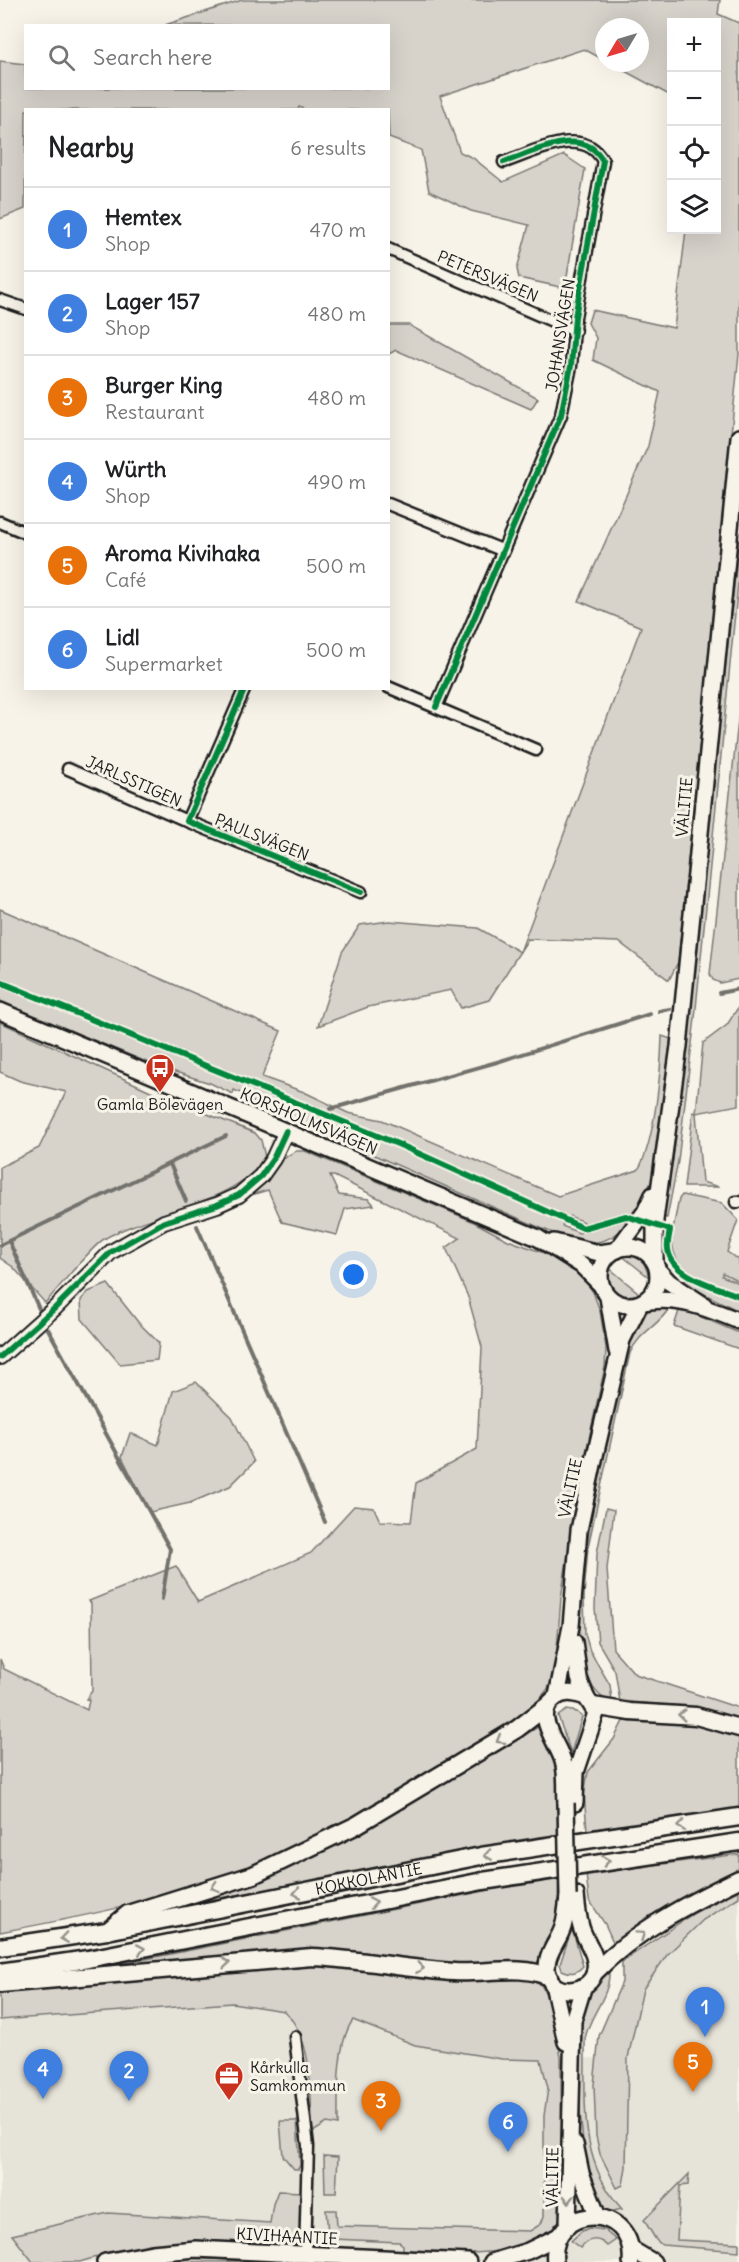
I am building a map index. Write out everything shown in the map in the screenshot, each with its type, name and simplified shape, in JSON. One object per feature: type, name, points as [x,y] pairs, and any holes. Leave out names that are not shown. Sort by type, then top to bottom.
[{"type":"highway","points":[[107,1931],[128,1914],[253,1875],[344,1831],[517,1730],[552,1701]]},
{"type":"highway","points":[[590,1701],[630,1712],[696,1716],[739,1728]]},
{"type":"highway","name":"KOKKOLANTIE","points":[[0,1947],[107,1931],[482,1856],[739,1817]]},
{"type":"highway","name":"KOKKOLANTIE","points":[[0,1972],[88,1959],[483,1881],[739,1842]]},
{"type":"highway","points":[[596,1972],[635,1939],[696,1899],[739,1879]]},
{"type":"highway","points":[[0,1984],[312,1957],[344,1958],[460,1972],[527,1971],[551,1981]]},
{"type":"main road","name":"VÄLITIE","points":[[656,1266],[655,1220],[689,952],[716,652],[735,501],[739,437]]},
{"type":"main road","name":"KORSHOLMSVÄGEN","points":[[0,1011],[538,1238],[581,1265],[604,1291]]},
{"type":"main road","name":"VÄLITIE","points":[[615,1251],[645,1212],[661,1178]]},
{"type":"main road","name":"KORSHOLMSVÄGEN","points":[[538,1238],[599,1253],[615,1251]]},
{"type":"main road","points":[[715,1311],[669,1282],[638,1248],[615,1251],[601,1266],[604,1291],[623,1305],[678,1302],[715,1311],[739,1321]]},
{"type":"main road","points":[[642,1303],[656,1288],[656,1266]]},
{"type":"main road","name":"VÄLITIE","points":[[604,1291],[617,1342],[617,1360]]},
{"type":"main road","name":"VÄLITIE","points":[[570,1803],[565,1770],[547,1727],[571,1626],[579,1530],[617,1360],[622,1340],[642,1303]]},
{"type":"main road","name":"VÄLITIE","points":[[571,1626],[579,1678],[590,1701]]},
{"type":"main road","points":[[552,1701],[573,1693],[590,1701],[595,1720],[582,1748],[570,1803],[572,1895],[595,1961],[596,1972],[583,1988],[566,1990],[551,1981],[548,1960],[563,1927],[572,1895]]},
{"type":"main road","name":"VÄLITIE","points":[[551,1981],[572,2071]]},
{"type":"main road","name":"VÄLITIE","points":[[555,2262],[556,2245],[563,2231],[572,2130],[573,2021],[583,1988]]},
{"type":"main road","name":"VÄLITIE","points":[[572,2130],[581,2173],[598,2217]]},
{"type":"main road","points":[[492,2262],[528,2251],[587,2217],[598,2217],[619,2226],[627,2236],[631,2255],[653,2262]]},
{"type":"main road","name":"KIVIHAANTIE","points":[[105,2262],[152,2253],[196,2249],[468,2262]]},
{"type":"street","name":"JOHANSVÄGEN","points":[[436,707],[561,415],[572,366],[575,331],[603,161],[597,149],[582,142],[565,142],[504,162]]},
{"type":"street","name":"PETERSVÄGEN","points":[[390,250],[575,331]]},
{"type":"street","points":[[0,300],[24,308]]},
{"type":"street","points":[[390,505],[504,551]]},
{"type":"street","points":[[0,522],[24,531]]},
{"type":"street","points":[[390,688],[536,750]]},
{"type":"street","points":[[187,821],[244,690]]},
{"type":"street","name":"JARLSSTIGEN","points":[[68,769],[187,821]]},
{"type":"street","name":"PAULSVÄGEN","points":[[187,821],[361,892]]},
{"type":"street","points":[[0,1358],[55,1308],[111,1252],[164,1222],[239,1195],[261,1176],[286,1131]]},
{"type":"street","points":[[296,2037],[308,2146],[305,2255]]},
{"type":"shaded area","points":[[242,0],[720,0],[718,14],[739,23],[739,354],[678,962],[669,980],[619,942],[528,939],[520,951],[641,627],[579,601],[648,446],[660,392],[593,360],[596,338],[588,323],[592,310],[674,328],[686,234],[721,234],[721,18],[667,18],[667,94],[627,72],[649,72],[649,18],[595,18],[595,55],[584,49],[440,96],[460,152],[473,158],[503,182],[564,155],[585,169],[565,288],[519,278],[517,269],[529,225],[471,211],[429,191],[421,150],[390,138],[390,108],[24,108],[24,209],[0,219],[0,61],[24,64],[24,90],[390,90],[390,24],[168,24]]},
{"type":"shaded area","points":[[390,325],[409,325],[538,398],[531,409],[396,350],[390,353]]},
{"type":"shaded area","points":[[739,538],[739,573],[695,1018],[678,1161],[667,1218],[660,1217],[673,1160]]},
{"type":"shaded area","points":[[739,712],[739,979],[720,983],[713,980],[710,974]]},
{"type":"shaded area","points":[[0,909],[281,1031],[262,1077],[304,1092],[348,1113],[382,1120],[558,1196],[638,1170],[644,1158],[653,1124],[662,1036],[671,1039],[652,1180],[635,1215],[625,1212],[586,1223],[569,1216],[562,1226],[579,1233],[624,1221],[628,1223],[608,1239],[598,1242],[578,1241],[543,1229],[246,1099],[246,1095],[234,1090],[233,1094],[210,1083],[156,1066],[0,1001]]},
{"type":"shaded area","points":[[389,921],[478,928],[520,952],[489,1000],[461,1008],[451,990],[368,1007],[318,1026],[342,952],[360,925]]},
{"type":"shaded area","points":[[739,1006],[739,1105],[696,1113],[703,1043],[727,1025]]},
{"type":"shaded area","points":[[0,1022],[155,1093],[255,1133],[261,1140],[265,1157],[252,1173],[235,1186],[191,1206],[122,1230],[104,1239],[45,1303],[13,1267],[0,1258],[0,1167],[39,1148],[66,1092],[20,1081],[0,1072]]},
{"type":"shaded area","points":[[693,1112],[696,1113],[702,1182],[719,1187],[684,1187]]},
{"type":"shaded area","points":[[296,1151],[305,1151],[470,1220],[508,1240],[564,1260],[582,1276],[593,1292],[600,1311],[606,1348],[605,1367],[580,1479],[561,1598],[555,1674],[547,1690],[531,1709],[506,1728],[390,1799],[299,1847],[235,1874],[169,1895],[102,1912],[0,1932],[0,1659],[4,1669],[87,1710],[89,1700],[86,1699],[92,1691],[91,1603],[89,1601],[176,1566],[198,1602],[311,1553],[354,1506],[374,1508],[380,1521],[411,1522],[416,1483],[477,1449],[482,1347],[468,1297],[446,1248],[460,1238],[334,1176],[330,1176],[339,1195],[369,1199],[374,1205],[345,1209],[337,1235],[282,1222],[268,1190],[248,1196],[285,1157]]},
{"type":"shaded area","points":[[682,1195],[722,1203],[738,1220],[727,1252],[739,1260],[739,1281],[723,1273],[722,1276],[739,1283],[739,1311],[684,1284],[688,1272],[675,1257],[672,1239],[679,1199]]},
{"type":"shaded area","points":[[631,1253],[642,1259],[650,1278],[621,1255]]},
{"type":"shaded area","points":[[608,1267],[640,1294],[625,1296],[614,1291],[608,1282]]},
{"type":"shaded area","points":[[108,1284],[138,1322],[159,1343],[157,1360],[120,1364],[82,1319],[81,1300],[88,1292]]},
{"type":"shaded area","points":[[657,1307],[670,1307],[638,1340],[630,1353],[588,1547],[584,1595],[585,1634],[590,1651],[610,1685],[612,1702],[593,1687],[583,1659],[580,1623],[582,1581],[595,1498],[623,1358],[642,1316],[646,1311]]},
{"type":"shaded area","points":[[680,1308],[739,1333],[739,1349],[674,1326]]},
{"type":"shaded area","points":[[196,1382],[232,1417],[254,1462],[230,1486],[190,1503],[150,1512],[122,1457],[130,1433],[158,1445],[173,1391]]},
{"type":"shaded area","points":[[606,1508],[614,1510],[607,1569],[613,1649],[635,1674],[739,1708],[739,1721],[710,1712],[681,1707],[620,1702],[615,1671],[598,1642],[595,1608],[597,1553]]},
{"type":"shaded area","points":[[567,1710],[577,1712],[582,1717],[571,1753],[558,1716]]},
{"type":"shaded area","points":[[623,1721],[694,1724],[739,1737],[739,1810],[587,1830],[584,1794],[588,1772],[614,1739]]},
{"type":"shaded area","points":[[538,1727],[554,1757],[561,1790],[560,1835],[199,1902],[271,1875],[380,1820]]},
{"type":"shaded area","points":[[739,1854],[739,1872],[614,1944],[605,1924],[589,1900],[586,1874]]},
{"type":"shaded area","points":[[559,1876],[557,1925],[544,1943],[537,1965],[450,1966],[332,1951],[91,1970]]},
{"type":"shaded area","points":[[739,1890],[739,1897],[703,1920],[667,1955],[643,1989],[628,2058],[626,2167],[623,2185],[617,2188],[600,2154],[596,2136],[594,2085],[599,2036],[622,1982],[622,1962],[694,1913]]},
{"type":"shaded area","points":[[739,1897],[739,2262],[0,2262],[0,2008],[277,1990],[415,2045],[502,2059],[627,2058],[643,1989],[667,1955],[703,1920]]},
{"type":"shaded area","points":[[572,1928],[583,1966],[571,1973],[562,1970],[560,1964]]},
{"type":"shaded area","points":[[271,1964],[343,1967],[454,1982],[525,1978],[541,1985],[550,2001],[561,2057],[562,2215],[553,2230],[537,2241],[516,2248],[492,2252],[443,2253],[403,2250],[403,2245],[399,2242],[333,2239],[328,2233],[326,2210],[336,2210],[337,2226],[530,2231],[541,2224],[544,2216],[544,2116],[548,2088],[541,2060],[502,2059],[415,2045],[353,2020],[343,2042],[341,2056],[338,2125],[327,2123],[313,2132],[306,2051],[294,2023],[284,2011],[232,2003],[0,2020],[0,1991]]},
{"type":"shaded area","points":[[609,1972],[606,1990],[585,2039],[585,2107],[591,2150],[597,2170],[622,2209],[609,2212],[594,2196],[586,2172],[580,2112],[580,2011],[585,1995]]},
{"type":"shaded area","points":[[280,2121],[297,2121],[300,2165],[298,2169],[294,2169],[283,2156]]},
{"type":"shaded area","points":[[324,2156],[338,2157],[336,2193],[325,2193]]},
{"type":"shaded area","points":[[689,2174],[688,2185],[680,2186],[677,2240],[739,2243],[739,2251],[662,2245],[656,2240],[644,2220]]},
{"type":"shaded area","points":[[278,2191],[302,2192],[302,2222],[295,2239],[277,2245],[174,2243],[112,2252],[80,2262],[33,2262],[12,2235],[108,2213],[270,2223]]},
{"type":"shaded area","points":[[589,2228],[604,2230],[616,2240],[607,2246],[597,2240],[590,2241],[580,2248],[571,2241]]},
{"type":"shaded area","points":[[182,2258],[289,2262],[147,2262]]},
{"type":"waterway","points":[[719,993],[739,989]]},
{"type":"waterway","points":[[659,1011],[670,1009]]},
{"type":"waterway","points":[[330,1109],[497,1062],[650,1014]]},
{"type":"waterway","points":[[0,1245],[226,1136]]},
{"type":"waterway","points":[[170,1164],[186,1201]]},
{"type":"waterway","points":[[197,1226],[325,1522]]},
{"type":"waterway","points":[[9,1241],[39,1309]]},
{"type":"waterway","points":[[48,1329],[170,1549],[162,1599]]},
{"type":"cycle path","points":[[436,707],[561,415],[571,366],[575,317],[603,161],[595,150],[584,144],[572,142],[544,148],[504,162]]},
{"type":"cycle path","points":[[244,690],[187,821],[361,892]]},
{"type":"cycle path","points":[[0,982],[400,1145],[583,1228],[626,1216],[670,1230],[668,1249],[677,1267],[697,1280],[739,1296]]},
{"type":"cycle path","points":[[0,1357],[55,1308],[111,1252],[164,1222],[217,1205],[239,1195],[261,1176],[273,1159],[286,1131]]},
{"type":"place","name":"Gamla Bölevägen","points":[[160,1094]]},
{"type":"place","name":"Hemtex","points":[[705,2037]]},
{"type":"place","name":"Aroma Kivihaka","points":[[693,2092]]},
{"type":"place","name":"Würth","points":[[43,2099]]},
{"type":"place","name":"Lager 157","points":[[129,2101]]},
{"type":"place","name":"Kårkulla Samkommun","points":[[229,2102]]},
{"type":"place","name":"Burger King","points":[[381,2131]]},
{"type":"place","name":"Lidl","points":[[508,2152]]}]
